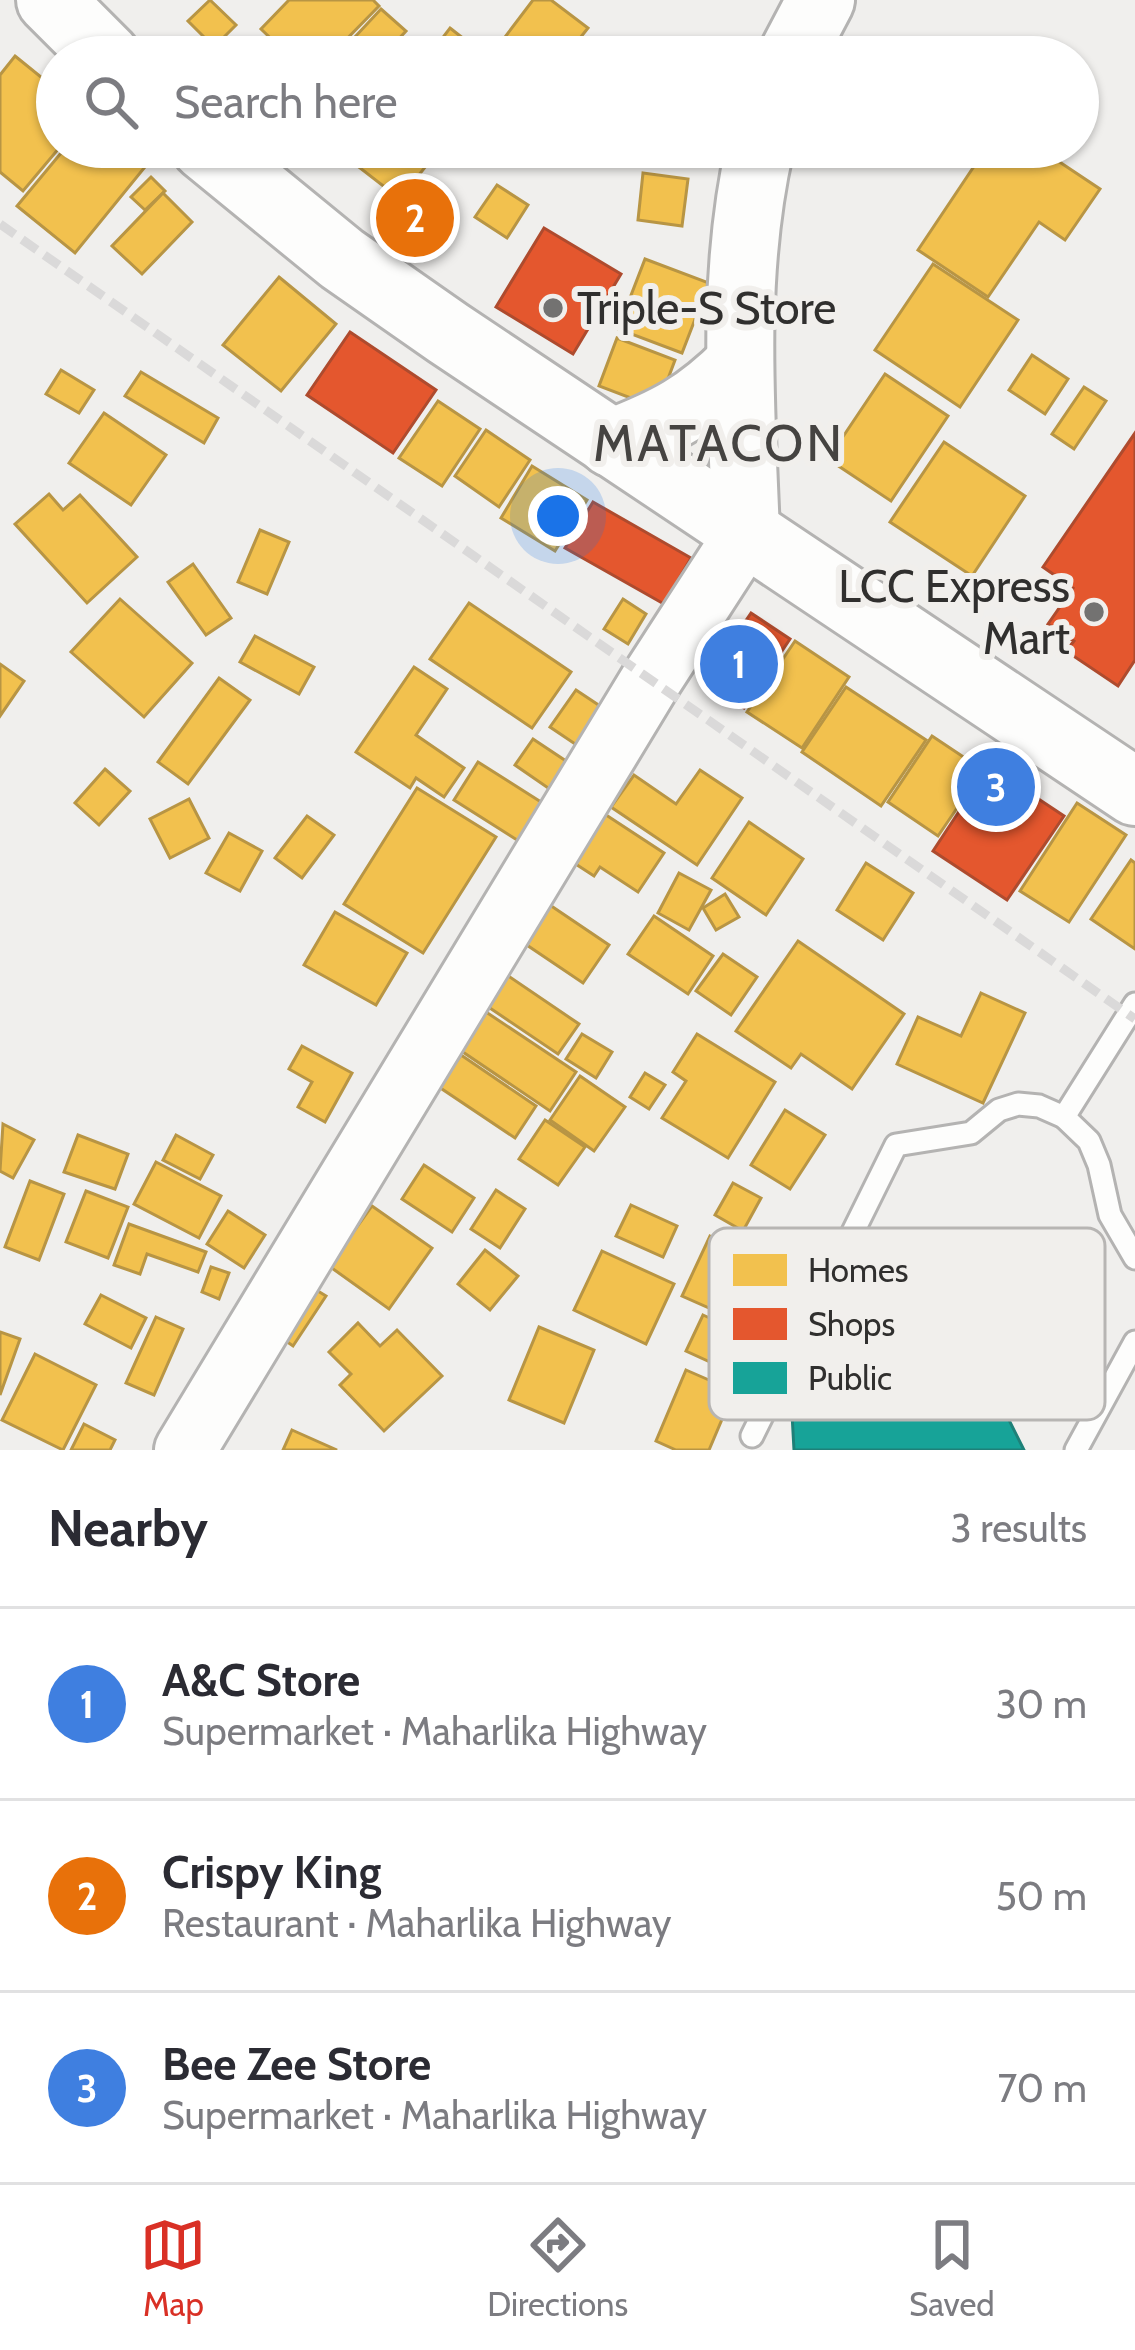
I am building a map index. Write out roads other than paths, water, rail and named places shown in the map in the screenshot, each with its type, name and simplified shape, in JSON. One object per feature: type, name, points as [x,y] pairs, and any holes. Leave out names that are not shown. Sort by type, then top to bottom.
[{"type":"main road","points":[[50,0],[86,36]]},
{"type":"main road","points":[[802,36],[821,0]]},
{"type":"main road","points":[[231,168],[342,259],[1135,792]]},
{"type":"main road","points":[[746,533],[740,363],[748,226],[757,168]]},
{"type":"main road","points":[[611,442],[659,424],[704,399],[740,363]]},
{"type":"street","points":[[185,1450],[651,680],[746,533]]},
{"type":"lane","points":[[1064,1117],[1135,1004]]},
{"type":"lane","points":[[855,1228],[896,1145],[971,1132],[999,1110],[1018,1104],[1040,1106],[1064,1117],[1089,1141],[1110,1215],[1135,1258]]},
{"type":"lane","points":[[1105,1397],[1135,1342]]},
{"type":"lane","points":[[752,1436],[760,1420]]},
{"type":"lane","points":[[1076,1450],[1092,1420]]},
{"type":"railway","points":[[0,224],[1135,1019]]},
{"type":"place","name":"Crispy King","points":[[415,218]]},
{"type":"place","name":"Triple-S Store","points":[[553,308]]},
{"type":"place","name":"LCC Express Mart","points":[[1094,612]]},
{"type":"place","name":"A&C Store","points":[[739,664]]},
{"type":"place","name":"Bee Zee Store","points":[[996,787]]},
{"type":"district","name":"MATACON","points":[[719,443]]}]
